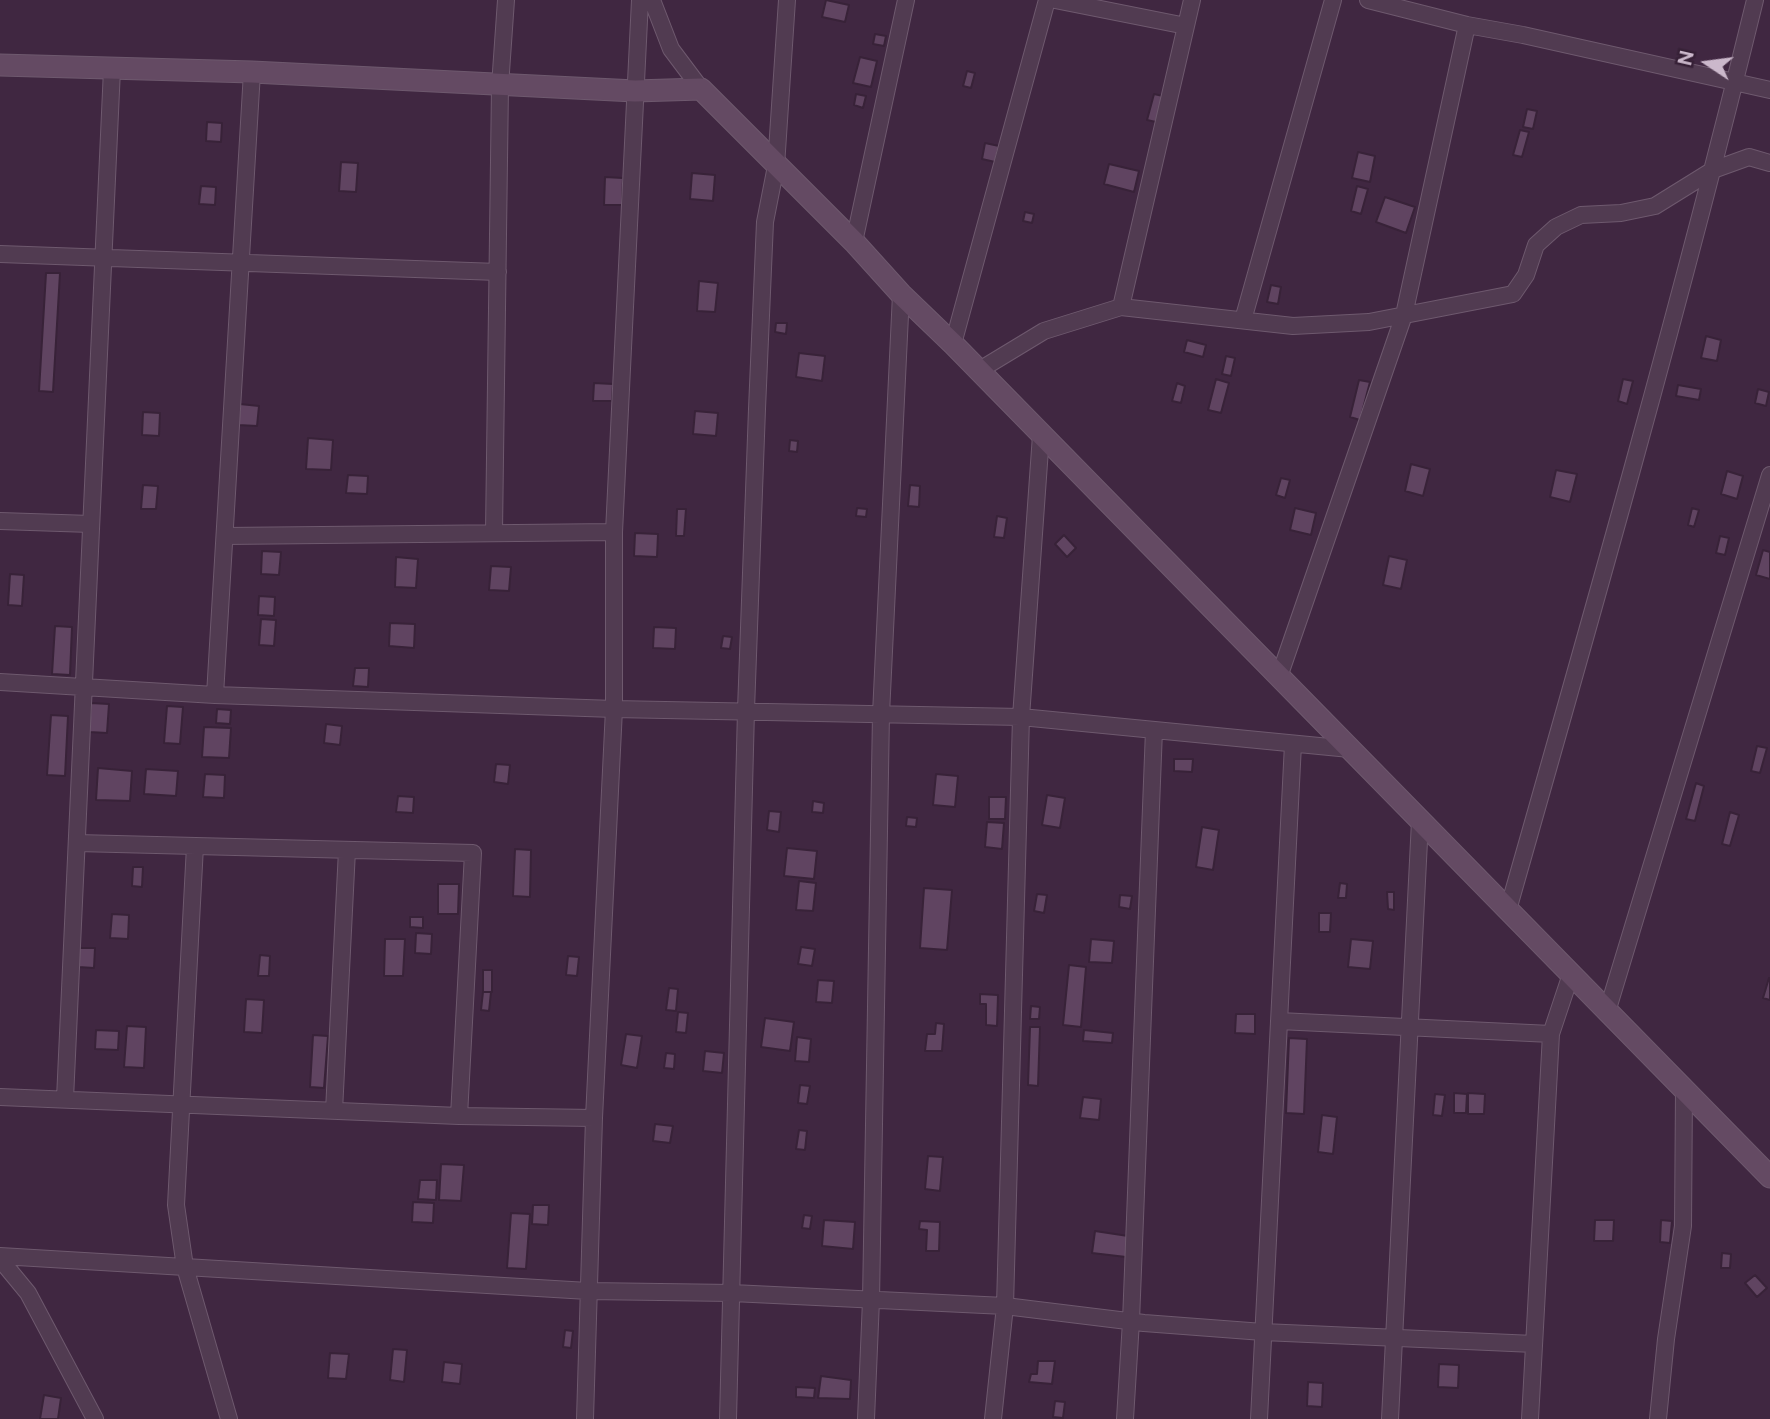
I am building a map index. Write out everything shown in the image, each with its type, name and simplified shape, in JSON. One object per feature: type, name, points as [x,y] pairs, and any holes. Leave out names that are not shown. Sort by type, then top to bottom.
[{"type":"street","points":[[494,532],[500,86],[506,0]]},
{"type":"street","points":[[585,1419],[594,1118],[614,709],[614,532],[640,0]]},
{"type":"street","points":[[652,0],[671,50],[701,89],[1770,1177]]},
{"type":"street","points":[[728,1419],[746,710],[765,222],[776,166],[787,0]]},
{"type":"street","points":[[854,242],[906,0]]},
{"type":"street","points":[[953,344],[1047,0]]},
{"type":"street","points":[[1055,0],[1186,26]]},
{"type":"street","points":[[1121,307],[1192,0]]},
{"type":"street","points":[[1243,320],[1333,0]]},
{"type":"street","points":[[1368,0],[1467,25],[1770,90]]},
{"type":"street","points":[[1508,910],[1650,409],[1755,0]]},
{"type":"street","points":[[1279,677],[1404,315],[1467,25]]},
{"type":"street","points":[[0,65],[253,72],[635,91],[701,89]]},
{"type":"street","points":[[65,1099],[112,69]]},
{"type":"street","points":[[215,695],[253,72]]},
{"type":"street","points":[[978,371],[1044,331],[1121,307],[1293,326],[1369,322],[1513,294],[1526,275],[1536,245],[1556,227],[1581,215],[1620,213],[1655,206],[1713,170],[1749,157],[1770,163]]},
{"type":"street","points":[[0,254],[498,272]]},
{"type":"street","points":[[866,1419],[871,1300],[881,714],[901,294]]},
{"type":"street","points":[[993,1419],[1004,1306],[1021,717],[1041,435]]},
{"type":"street","points":[[1607,1012],[1770,475]]},
{"type":"street","points":[[0,521],[91,524]]},
{"type":"street","points":[[225,536],[614,532]]},
{"type":"street","points":[[0,682],[215,695],[614,709],[1021,717],[1350,749]]},
{"type":"street","points":[[1125,1419],[1154,730]]},
{"type":"street","points":[[1259,1419],[1293,744]]},
{"type":"street","points":[[1390,1419],[1420,821]]},
{"type":"street","points":[[77,843],[473,853],[458,1116]]},
{"type":"street","points":[[195,846],[176,1205],[185,1267],[229,1419]]},
{"type":"street","points":[[334,1111],[347,850]]},
{"type":"street","points":[[1530,1419],[1552,1034],[1571,974]]},
{"type":"street","points":[[1279,1021],[1552,1034]]},
{"type":"street","points":[[1658,1419],[1665,1339],[1683,1226],[1684,1090]]},
{"type":"street","points":[[0,1097],[458,1116],[594,1118]]},
{"type":"street","points":[[0,1257],[589,1291],[732,1293],[1004,1306],[1131,1321],[1263,1332],[1534,1344]]},
{"type":"street","points":[[0,1257],[28,1293],[95,1419]]},
{"type":"building","points":[[826,0],[849,5],[845,22],[822,17]]},
{"type":"building","points":[[875,34],[886,36],[884,46],[873,44]]},
{"type":"building","points":[[860,57],[877,61],[871,87],[853,83]]},
{"type":"building","points":[[967,71],[975,73],[971,88],[963,86]]},
{"type":"building","points":[[856,94],[866,96],[863,108],[854,105]]},
{"type":"building","points":[[1154,94],[1163,96],[1156,122],[1147,120]]},
{"type":"building","points":[[1527,109],[1537,111],[1533,129],[1523,127]]},
{"type":"building","points":[[207,122],[222,123],[221,142],[206,141]]},
{"type":"building","points":[[1520,130],[1529,132],[1522,157],[1513,155]]},
{"type":"building","points":[[985,143],[999,146],[995,162],[982,159]]},
{"type":"building","points":[[1358,152],[1375,156],[1370,182],[1352,178]]},
{"type":"building","points":[[341,162],[358,163],[356,192],[339,191]]},
{"type":"building","points":[[1109,164],[1139,171],[1134,192],[1104,184]]},
{"type":"building","points":[[692,173],[715,175],[713,201],[690,199]]},
{"type":"building","points":[[605,177],[623,178],[622,205],[604,205]]},
{"type":"building","points":[[201,186],[216,187],[215,205],[199,204]]},
{"type":"building","points":[[1357,186],[1368,189],[1361,214],[1351,211]]},
{"type":"building","points":[[1385,197],[1415,207],[1406,233],[1376,222]]},
{"type":"building","points":[[1025,212],[1034,214],[1032,223],[1023,221]]},
{"type":"building","points":[[46,273],[60,273],[53,392],[39,391]]},
{"type":"building","points":[[699,281],[718,283],[715,312],[697,311]]},
{"type":"building","points":[[1271,285],[1281,287],[1278,304],[1267,302]]},
{"type":"building","points":[[776,323],[787,323],[786,334],[775,332]]},
{"type":"building","points":[[1706,336],[1721,340],[1717,361],[1701,358]]},
{"type":"building","points":[[1187,340],[1206,345],[1203,357],[1184,352]]},
{"type":"building","points":[[799,353],[825,356],[822,381],[796,377]]},
{"type":"building","points":[[1226,356],[1235,358],[1231,376],[1222,374]]},
{"type":"building","points":[[1216,379],[1229,383],[1221,413],[1208,410]]},
{"type":"building","points":[[1623,379],[1633,381],[1627,404],[1618,401]]},
{"type":"building","points":[[1359,380],[1370,382],[1360,420],[1350,417]]},
{"type":"building","points":[[594,383],[613,384],[612,401],[593,401]]},
{"type":"building","points":[[1177,383],[1185,386],[1181,403],[1172,401]]},
{"type":"building","points":[[1678,385],[1701,389],[1699,400],[1676,396]]},
{"type":"building","points":[[1758,389],[1769,392],[1766,406],[1755,403]]},
{"type":"building","points":[[240,404],[259,406],[257,426],[238,425]]},
{"type":"building","points":[[695,411],[718,413],[716,436],[693,434]]},
{"type":"building","points":[[143,412],[160,413],[159,436],[142,435]]},
{"type":"building","points":[[308,438],[333,440],[331,470],[306,469]]},
{"type":"building","points":[[790,440],[798,441],[797,452],[789,451]]},
{"type":"building","points":[[1411,464],[1430,469],[1423,496],[1405,491]]},
{"type":"building","points":[[1556,470],[1577,474],[1570,502],[1550,497]]},
{"type":"building","points":[[1727,471],[1743,476],[1737,499],[1721,494]]},
{"type":"building","points":[[348,475],[368,476],[367,494],[346,493]]},
{"type":"building","points":[[1281,478],[1290,480],[1285,498],[1276,495]]},
{"type":"building","points":[[143,485],[158,486],[156,509],[141,509]]},
{"type":"building","points":[[910,485],[920,486],[919,507],[908,506]]},
{"type":"building","points":[[857,508],[867,509],[866,517],[856,516]]},
{"type":"building","points":[[1295,508],[1316,513],[1311,535],[1290,530]]},
{"type":"building","points":[[1692,508],[1699,510],[1694,527],[1688,525]]},
{"type":"building","points":[[677,509],[686,509],[684,536],[676,536]]},
{"type":"building","points":[[997,516],[1007,518],[1004,538],[994,537]]},
{"type":"building","points":[[635,533],[658,534],[657,557],[634,556]]},
{"type":"building","points":[[1064,535],[1076,548],[1067,557],[1055,544]]},
{"type":"building","points":[[1720,536],[1729,538],[1725,555],[1716,553]]},
{"type":"building","points":[[1763,550],[1770,552],[1770,579],[1756,575]]},
{"type":"building","points":[[262,551],[281,552],[279,575],[261,574]]},
{"type":"building","points":[[1389,556],[1407,560],[1401,589],[1383,585]]},
{"type":"building","points":[[396,557],[418,559],[416,588],[395,587]]},
{"type":"building","points":[[491,566],[511,567],[509,591],[489,590]]},
{"type":"building","points":[[10,574],[24,575],[22,606],[8,605]]},
{"type":"building","points":[[259,596],[275,597],[274,616],[258,615]]},
{"type":"building","points":[[261,619],[276,620],[274,646],[259,645]]},
{"type":"building","points":[[390,623],[415,624],[414,648],[389,646]]},
{"type":"building","points":[[55,626],[72,627],[70,675],[52,674]]},
{"type":"building","points":[[654,627],[676,628],[675,649],[653,648]]},
{"type":"building","points":[[723,636],[732,637],[730,649],[721,648]]},
{"type":"building","points":[[355,668],[369,668],[368,687],[353,686]]},
{"type":"building","points":[[91,703],[109,704],[107,733],[89,732]]},
{"type":"building","points":[[167,706],[183,707],[180,744],[164,743]]},
{"type":"building","points":[[217,709],[231,710],[230,724],[216,723]]},
{"type":"building","points":[[51,715],[68,716],[65,776],[47,775]]},
{"type":"building","points":[[326,724],[342,726],[340,745],[324,743]]},
{"type":"building","points":[[204,727],[231,728],[229,758],[202,757]]},
{"type":"building","points":[[1757,746],[1767,748],[1760,773],[1751,771]]},
{"type":"building","points":[[1174,759],[1193,759],[1192,772],[1174,771]]},
{"type":"building","points":[[496,764],[510,765],[508,784],[494,782]]},
{"type":"building","points":[[98,768],[132,771],[130,801],[96,800]]},
{"type":"building","points":[[146,769],[178,771],[176,796],[144,794]]},
{"type":"building","points":[[205,774],[225,775],[224,798],[203,797]]},
{"type":"building","points":[[936,774],[958,776],[955,807],[933,805]]},
{"type":"building","points":[[1696,783],[1704,786],[1695,821],[1686,819]]},
{"type":"building","points":[[1047,795],[1065,798],[1060,828],[1042,825]]},
{"type":"building","points":[[398,796],[414,797],[413,813],[396,812]]},
{"type":"building","points":[[989,797],[1006,797],[1005,819],[989,819]]},
{"type":"building","points":[[813,801],[824,803],[823,813],[812,812]]},
{"type":"building","points":[[769,811],[781,812],[779,832],[767,830]]},
{"type":"building","points":[[1730,812],[1739,815],[1730,846],[1722,844]]},
{"type":"building","points":[[907,817],[917,818],[916,827],[906,826]]},
{"type":"building","points":[[987,822],[1004,823],[1002,849],[985,847]]},
{"type":"building","points":[[1202,827],[1219,830],[1213,870],[1196,867]]},
{"type":"building","points":[[787,848],[817,851],[814,879],[784,876]]},
{"type":"building","points":[[515,849],[531,850],[530,897],[513,896]]},
{"type":"building","points":[[133,867],[143,867],[142,887],[132,886]]},
{"type":"building","points":[[799,881],[816,883],[813,911],[796,910]]},
{"type":"building","points":[[1340,883],[1347,884],[1346,898],[1338,898]]},
{"type":"building","points":[[438,884],[459,884],[458,914],[438,914]]},
{"type":"building","points":[[924,888],[952,890],[947,950],[920,948]]},
{"type":"building","points":[[1387,892],[1394,892],[1394,910],[1388,909]]},
{"type":"building","points":[[1037,894],[1047,895],[1044,913],[1034,911]]},
{"type":"building","points":[[1120,895],[1132,896],[1130,909],[1119,907]]},
{"type":"building","points":[[1319,913],[1331,913],[1330,932],[1319,932]]},
{"type":"building","points":[[112,914],[129,915],[128,939],[110,938]]},
{"type":"building","points":[[410,917],[423,917],[423,928],[410,927]]},
{"type":"building","points":[[416,933],[432,934],[431,954],[415,953]]},
{"type":"building","points":[[385,939],[405,939],[403,976],[384,976]]},
{"type":"building","points":[[1091,939],[1114,941],[1112,963],[1089,962]]},
{"type":"building","points":[[1351,939],[1373,941],[1370,969],[1348,967]]},
{"type":"building","points":[[801,947],[815,949],[812,966],[798,964]]},
{"type":"building","points":[[79,948],[95,948],[94,968],[78,967]]},
{"type":"building","points":[[260,955],[270,956],[269,976],[258,976]]},
{"type":"building","points":[[568,956],[579,957],[577,976],[566,975]]},
{"type":"building","points":[[1069,965],[1086,967],[1081,1027],[1063,1025]]},
{"type":"building","points":[[483,970],[492,970],[492,992],[483,992]]},
{"type":"building","points":[[1770,978],[1770,1000],[1763,998]]},
{"type":"building","points":[[818,980],[834,981],[832,1003],[816,1002]]},
{"type":"building","points":[[669,988],[678,989],[676,1011],[666,1010]]},
{"type":"building","points":[[483,992],[491,992],[489,1011],[481,1010]]},
{"type":"building","points":[[980,994],[998,995],[997,1026],[986,1025],[986,1004],[980,1004]]},
{"type":"building","points":[[246,999],[264,1000],[262,1033],[244,1032]]},
{"type":"building","points":[[1031,1006],[1040,1007],[1039,1019],[1030,1019]]},
{"type":"building","points":[[678,1012],[688,1013],[686,1033],[676,1032]]},
{"type":"building","points":[[1236,1014],[1255,1014],[1255,1034],[1235,1033]]},
{"type":"building","points":[[765,1018],[794,1022],[790,1051],[761,1047]]},
{"type":"building","points":[[936,1023],[944,1024],[942,1051],[925,1051],[927,1034],[935,1034]]},
{"type":"building","points":[[127,1026],[146,1027],[144,1068],[124,1067]]},
{"type":"building","points":[[1030,1027],[1040,1027],[1038,1086],[1028,1085]]},
{"type":"building","points":[[96,1030],[119,1031],[118,1050],[95,1049]]},
{"type":"building","points":[[1084,1030],[1113,1033],[1112,1043],[1083,1041]]},
{"type":"building","points":[[626,1034],[642,1036],[637,1068],[621,1065]]},
{"type":"building","points":[[313,1035],[328,1036],[324,1088],[310,1087]]},
{"type":"building","points":[[797,1037],[811,1039],[809,1062],[795,1061]]},
{"type":"building","points":[[1289,1038],[1307,1039],[1304,1114],[1286,1113]]},
{"type":"building","points":[[705,1051],[724,1053],[722,1073],[703,1071]]},
{"type":"building","points":[[666,1053],[675,1054],[674,1069],[664,1068]]},
{"type":"building","points":[[800,1085],[810,1086],[807,1104],[798,1103]]},
{"type":"building","points":[[1454,1093],[1467,1094],[1466,1113],[1454,1113]]},
{"type":"building","points":[[1468,1093],[1485,1094],[1484,1114],[1468,1114]]},
{"type":"building","points":[[1435,1094],[1445,1095],[1442,1116],[1433,1115]]},
{"type":"building","points":[[1083,1097],[1101,1099],[1099,1120],[1080,1118]]},
{"type":"building","points":[[1322,1115],[1337,1117],[1333,1154],[1318,1152]]},
{"type":"building","points":[[655,1124],[673,1126],[670,1143],[653,1141]]},
{"type":"building","points":[[799,1130],[807,1131],[805,1150],[796,1149]]},
{"type":"building","points":[[928,1156],[943,1157],[940,1191],[925,1189]]},
{"type":"building","points":[[441,1164],[464,1165],[461,1201],[439,1200]]},
{"type":"building","points":[[420,1180],[437,1180],[436,1200],[418,1199]]},
{"type":"building","points":[[413,1202],[434,1203],[433,1223],[412,1222]]},
{"type":"building","points":[[533,1205],[549,1205],[548,1225],[532,1224]]},
{"type":"building","points":[[511,1213],[530,1214],[526,1269],[507,1268]]},
{"type":"building","points":[[804,1215],[812,1216],[810,1229],[802,1228]]},
{"type":"building","points":[[824,1220],[855,1222],[853,1249],[822,1246]]},
{"type":"building","points":[[1595,1220],[1614,1220],[1613,1241],[1594,1241]]},
{"type":"building","points":[[1661,1220],[1672,1221],[1670,1243],[1660,1242]]},
{"type":"building","points":[[920,1221],[940,1222],[939,1251],[926,1251],[927,1230],[919,1229]]},
{"type":"building","points":[[1095,1231],[1128,1236],[1126,1257],[1092,1253]]},
{"type":"building","points":[[1722,1253],[1731,1254],[1730,1268],[1721,1268]]},
{"type":"building","points":[[1755,1275],[1767,1288],[1757,1297],[1745,1283]]},
{"type":"building","points":[[565,1330],[573,1331],[571,1348],[563,1347]]},
{"type":"building","points":[[393,1349],[407,1350],[404,1382],[390,1380]]},
{"type":"building","points":[[330,1353],[349,1354],[346,1379],[328,1378]]},
{"type":"building","points":[[1038,1361],[1055,1361],[1052,1384],[1029,1382],[1031,1374],[1037,1374]]},
{"type":"building","points":[[444,1362],[462,1364],[460,1384],[442,1382]]},
{"type":"building","points":[[1439,1364],[1459,1365],[1458,1388],[1438,1387]]},
{"type":"building","points":[[821,1376],[851,1380],[850,1399],[818,1398]]},
{"type":"building","points":[[1308,1382],[1323,1383],[1322,1407],[1307,1406]]},
{"type":"building","points":[[796,1387],[815,1388],[814,1398],[796,1397]]},
{"type":"building","points":[[44,1395],[61,1398],[58,1419],[40,1419]]},
{"type":"building","points":[[1055,1401],[1065,1402],[1063,1418],[1053,1417]]}]
